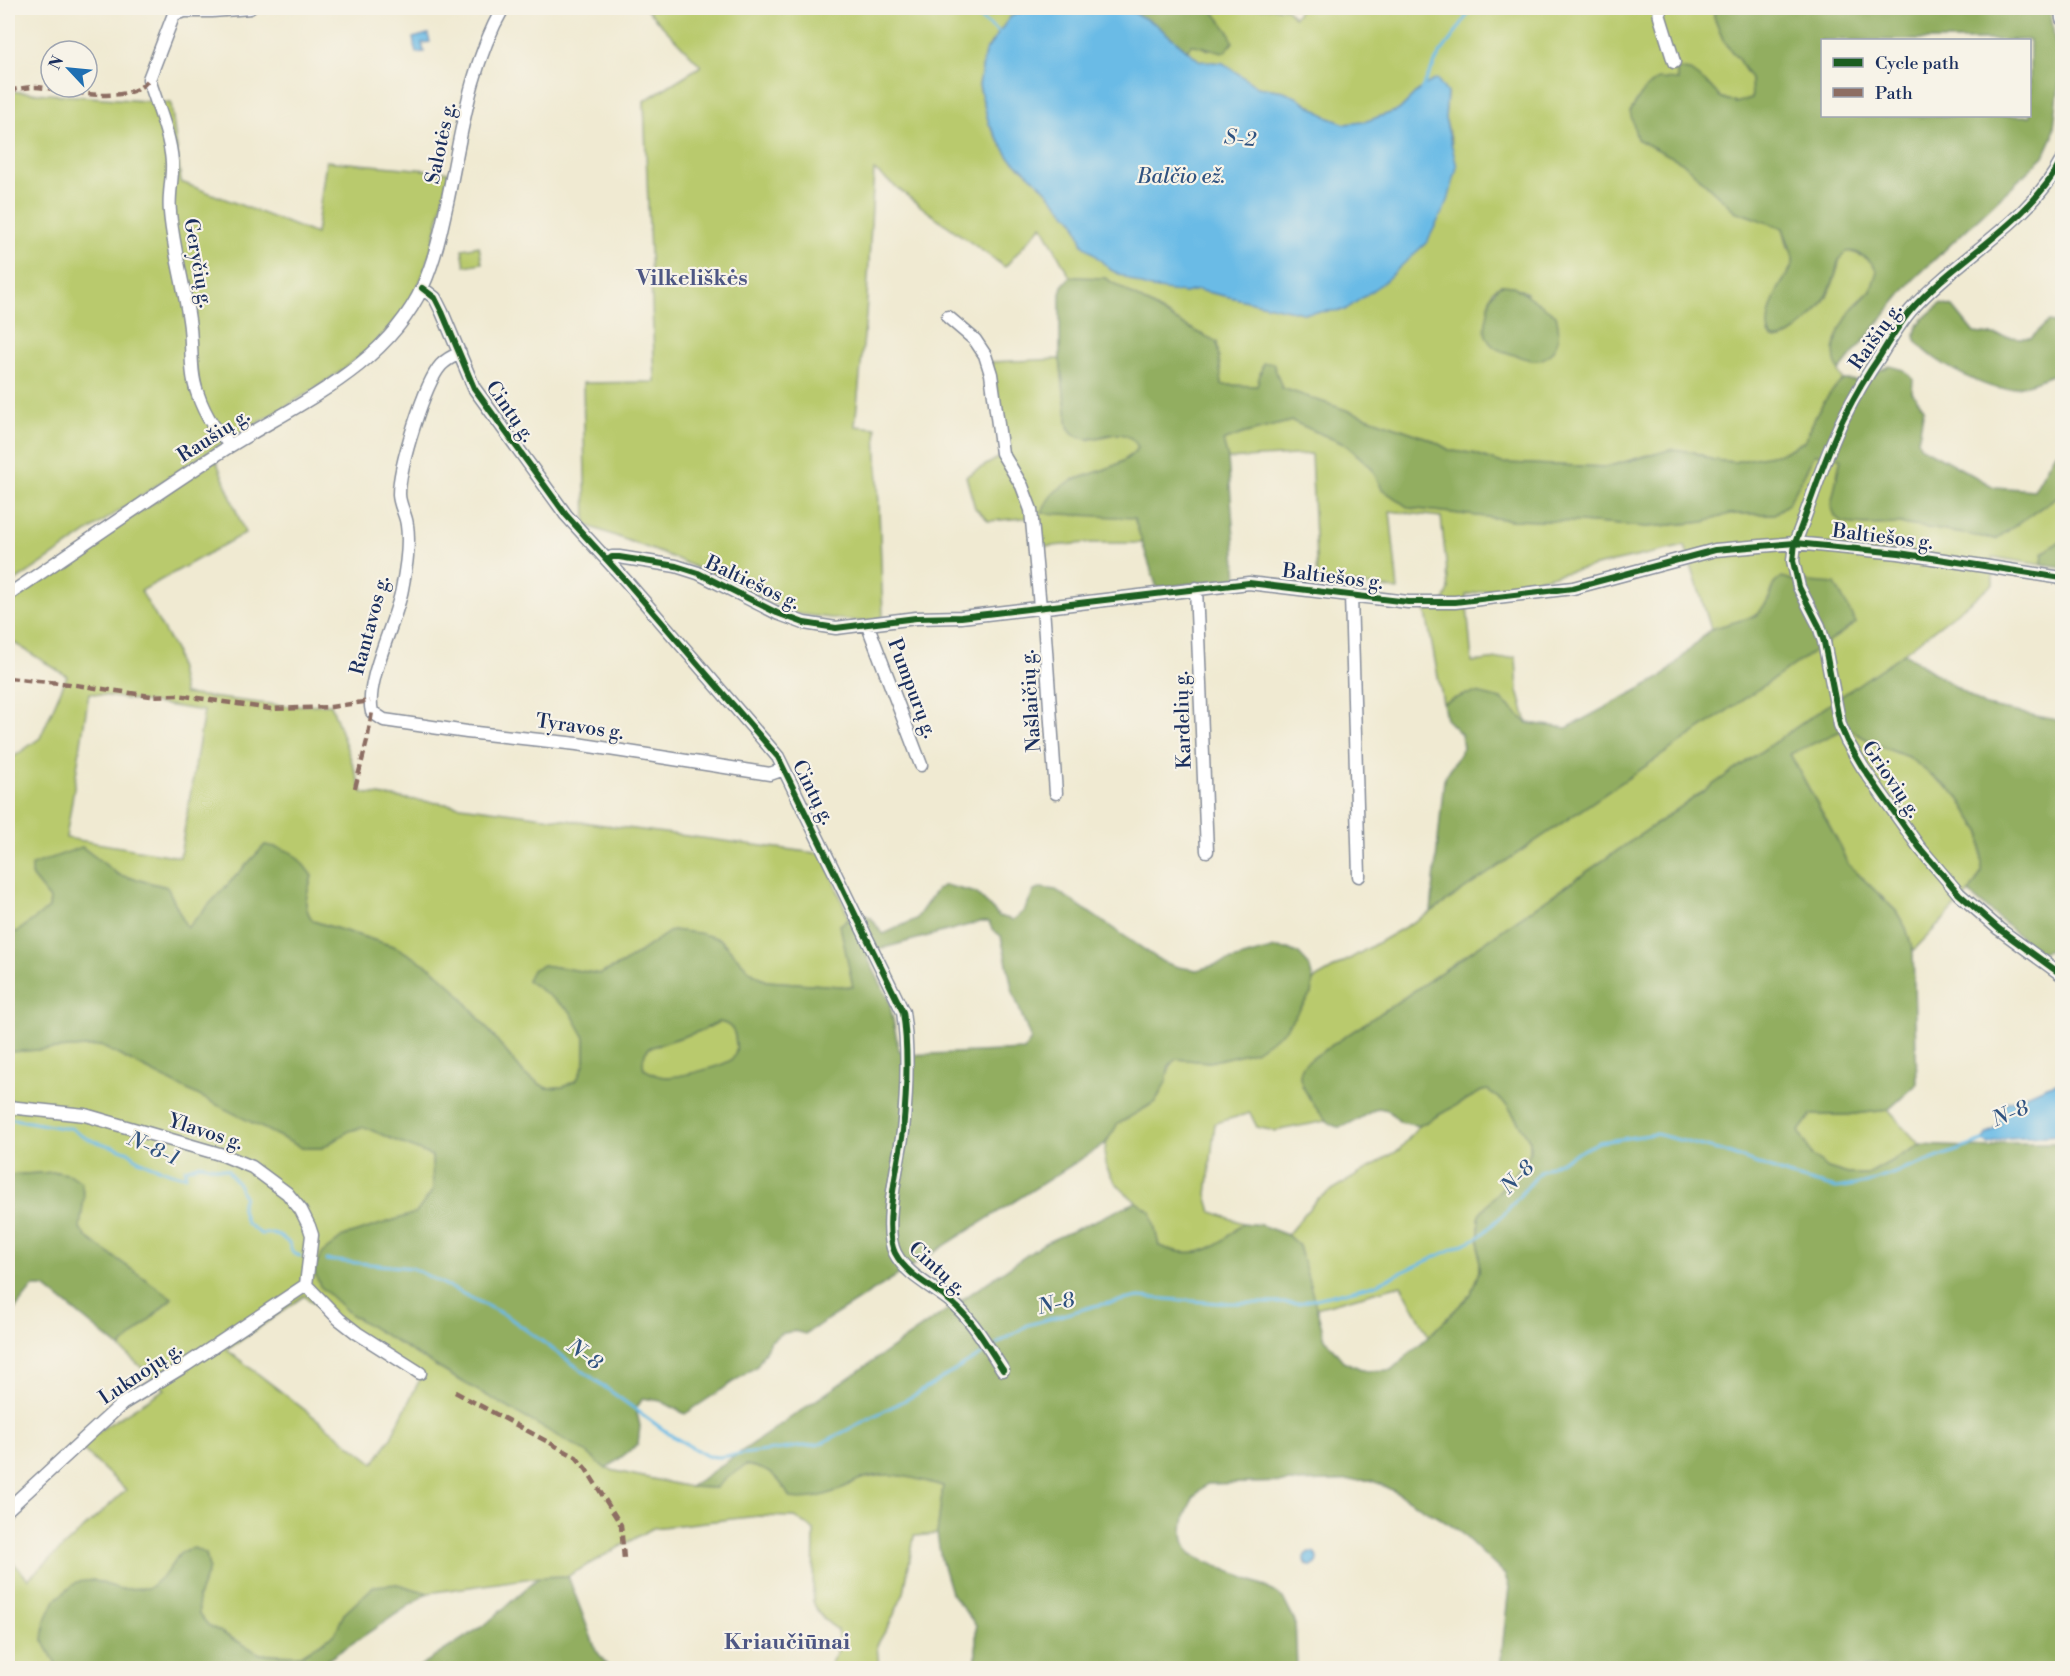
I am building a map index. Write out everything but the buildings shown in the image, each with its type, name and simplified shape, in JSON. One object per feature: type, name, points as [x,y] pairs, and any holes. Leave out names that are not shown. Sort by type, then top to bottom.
[{"type":"street","name":"Geryčių g.","points":[[230,446],[202,408],[195,389],[188,308],[170,211],[171,159],[161,113],[149,79],[174,14],[185,11],[250,8]]},
{"type":"street","name":"Salotės g.","points":[[422,288],[437,246],[477,68],[488,36],[503,8]]},
{"type":"street","points":[[1659,8],[1674,62]]},
{"type":"street","points":[[2061,8],[2062,19]]},
{"type":"street","name":"Raišių g.","points":[[1796,543],[1842,420],[1860,386],[1894,333],[1910,311],[1942,280],[2039,196],[2062,160]]},
{"type":"street","name":"Cintų g.","points":[[422,288],[435,298],[474,388],[566,515],[772,749],[784,769],[903,1012],[908,1058],[903,1131],[891,1224],[892,1246],[900,1261],[968,1317],[1003,1370]]},
{"type":"street","name":"Raušių g.","points":[[8,595],[230,446],[354,368],[394,330],[422,288]]},
{"type":"street","name":"Našlaičių g.","points":[[948,317],[975,340],[985,354],[992,374],[1002,453],[1022,486],[1031,510],[1056,793]]},
{"type":"street","name":"Rantavos g.","points":[[372,712],[370,701],[375,676],[402,590],[408,533],[399,498],[399,487],[414,426],[434,375],[441,365],[460,352]]},
{"type":"street","name":"Baltiešos g.","points":[[608,560],[612,557],[619,557],[676,566],[698,573],[777,613],[804,623],[836,628],[868,626],[916,618],[960,617],[1249,583],[1408,602],[1467,600],[1573,588],[1715,550],[1796,543],[1899,553],[2062,578]]},
{"type":"street","name":"Griovių g.","points":[[1796,543],[1793,561],[1799,587],[1819,626],[1824,642],[1840,725],[1863,768],[1919,847],[1959,894],[1999,929],[2062,975]]},
{"type":"street","name":"Kardelių g.","points":[[1196,588],[1207,851]]},
{"type":"street","name":"Baltiešos g.","points":[[1351,595],[1359,876]]},
{"type":"street","name":"Pumpurų g.","points":[[868,626],[921,765]]},
{"type":"street","name":"Tyravos g.","points":[[372,712],[384,720],[455,731],[577,744],[771,774],[784,769]]},
{"type":"street","name":"Ylavos g.","points":[[8,1107],[85,1115],[223,1155],[252,1167],[287,1193],[301,1210],[309,1226],[312,1235],[306,1285]]},
{"type":"street","points":[[306,1285],[339,1319],[357,1333],[420,1373]]},
{"type":"street","name":"Luknojų g.","points":[[8,1509],[122,1404],[195,1359],[306,1285]]},
{"type":"green space","points":[[645,8],[1031,8],[1010,17],[985,52],[979,86],[989,124],[1009,157],[1040,184],[1075,222],[1083,244],[1184,293],[1198,290],[1303,313],[1452,142],[1445,118],[1447,93],[1423,86],[1399,110],[1364,122],[1345,124],[1329,118],[1284,91],[1257,87],[1223,63],[1200,61],[1187,50],[1191,45],[1197,45],[1208,50],[1216,15],[1211,8],[1286,8],[1294,17],[1301,8],[1714,8],[1714,17],[1724,42],[1751,79],[1752,98],[1736,103],[1720,97],[1707,83],[1676,70],[1678,80],[1637,139],[1682,162],[1735,211],[1783,228],[1788,247],[1794,254],[1793,264],[1778,290],[1768,334],[1773,338],[1781,339],[1789,335],[1817,311],[1832,286],[1842,254],[1848,251],[1870,261],[1877,271],[1877,277],[1869,292],[1850,312],[1839,368],[1843,380],[1820,408],[1805,441],[1782,453],[1734,462],[1713,460],[1694,452],[1648,455],[1606,467],[1502,463],[1472,453],[1451,451],[1430,439],[1282,388],[1272,363],[1257,386],[1222,385],[1217,342],[1105,278],[1070,277],[1042,225],[1005,267],[874,170],[866,316],[855,426],[876,428],[883,617],[864,622],[797,614],[677,559],[586,525],[583,383],[655,382],[644,101],[701,66]],"holes":[[[1501,285],[1513,286],[1527,293],[1489,302],[1493,290]]]},
{"type":"green space","points":[[1125,8],[1211,8],[1229,32],[1233,42],[1225,52],[1191,45],[1187,50],[1155,24]]},
{"type":"green space","points":[[1714,8],[2050,8],[2060,76],[2053,136],[2044,156],[1912,281],[1839,371],[1835,362],[1834,350],[1839,331],[1850,312],[1871,290],[1877,271],[1871,262],[1855,252],[1845,253],[1838,262],[1835,276],[1818,310],[1799,328],[1784,338],[1771,337],[1768,319],[1779,288],[1793,263],[1783,228],[1735,211],[1682,162],[1637,139],[1630,112],[1644,90],[1658,79],[1678,80],[1676,69],[1690,71],[1707,83],[1720,97],[1736,103],[1752,98],[1751,79],[1724,42],[1714,17]]},
{"type":"green space","points":[[8,91],[39,93],[39,99],[99,98],[171,103],[181,182],[316,234],[326,161],[449,172],[435,237],[419,285],[393,324],[370,348],[316,388],[200,457],[8,586]]},
{"type":"green space","points":[[479,246],[482,263],[465,266],[462,249]]},
{"type":"green space","points":[[1070,277],[1105,278],[1217,342],[1222,385],[1257,386],[1263,363],[1273,363],[1282,388],[1430,439],[1451,451],[1472,453],[1502,463],[1606,467],[1673,449],[1694,452],[1713,460],[1734,462],[1782,453],[1805,441],[1820,408],[1843,380],[1866,381],[1880,370],[1890,366],[1904,370],[1913,379],[1912,392],[1924,408],[1918,441],[1920,446],[1994,487],[2034,490],[2055,453],[2062,451],[2062,493],[1996,539],[1902,524],[1842,523],[1835,516],[1831,505],[1841,458],[1815,454],[1788,504],[1774,514],[1729,514],[1704,522],[1647,527],[1512,520],[1409,508],[1382,489],[1371,467],[1346,445],[1292,421],[1223,441],[1228,459],[1237,578],[1157,588],[1134,518],[1042,513],[1049,498],[1060,488],[1072,481],[1115,465],[1128,458],[1138,447],[1130,438],[1122,434],[1084,439],[1075,435],[1068,427],[1060,359],[1060,294],[1062,286]]},
{"type":"green space","points":[[1501,285],[1513,286],[1556,315],[1558,339],[1551,353],[1541,360],[1524,358],[1498,349],[1488,340],[1485,327],[1490,301]]},
{"type":"green space","points":[[1941,304],[1953,307],[1974,333],[2031,338],[2048,322],[2062,324],[2062,371],[2004,389],[1983,384],[1953,370],[1927,352],[1915,336],[1921,322]]},
{"type":"green space","points":[[1060,359],[1068,427],[1087,440],[1121,433],[1133,438],[1138,447],[1117,465],[1072,480],[1135,518],[1144,543],[1086,543],[1041,547],[1035,517],[989,521],[975,508],[966,476],[1009,452],[991,362]]},
{"type":"green space","points":[[1292,421],[1346,445],[1371,467],[1382,489],[1409,508],[1512,520],[1647,527],[1704,522],[1729,514],[1774,514],[1788,504],[1815,454],[1841,458],[1831,505],[1864,525],[1902,524],[1996,539],[2062,493],[2062,540],[2043,553],[2042,565],[1992,557],[1993,584],[1904,653],[1408,995],[1305,1063],[1302,1086],[1326,1121],[1274,1131],[1257,1127],[1250,1113],[1215,1123],[1207,1195],[1212,1212],[1243,1223],[1214,1246],[1205,1250],[1184,1253],[1159,1246],[1151,1212],[1122,1190],[1108,1170],[1105,1160],[1105,1148],[1117,1125],[1153,1103],[1176,1059],[1210,1062],[1311,994],[1313,980],[1431,912],[1856,623],[1774,584],[1770,596],[1759,612],[1733,624],[1711,629],[1685,546],[1466,595],[1472,662],[1516,657],[1518,691],[1527,723],[1501,699],[1467,694],[1443,703],[1425,608],[1441,608],[1449,590],[1441,517],[1390,511],[1398,590],[1317,579],[1311,454],[1228,459],[1223,441]]},
{"type":"green space","points":[[216,460],[245,533],[141,591],[175,650],[184,694],[286,706],[331,704],[363,793],[823,854],[849,918],[840,925],[854,987],[766,981],[750,971],[720,939],[672,930],[622,964],[600,974],[543,965],[527,980],[570,1011],[585,1037],[585,1062],[577,1080],[563,1087],[546,1088],[525,1075],[455,989],[396,947],[313,921],[306,905],[312,876],[265,845],[187,928],[167,887],[119,875],[82,847],[32,877],[50,899],[49,908],[17,932],[9,932],[8,761],[40,738],[67,676],[8,639],[8,602]],"holes":[[[89,693],[204,711],[180,857],[66,838]]]},
{"type":"green space","points":[[2062,540],[2062,568],[2042,565],[2043,553]]},
{"type":"green space","points":[[1782,577],[1795,581],[1835,584],[1856,623],[1431,912],[1444,779],[1463,748],[1461,734],[1446,719],[1443,703],[1467,694],[1477,693],[1501,699],[1527,723],[1567,728],[1662,677],[1711,629],[1755,616],[1770,599],[1774,584]]},
{"type":"green space","points":[[1904,653],[1985,706],[2062,721],[2062,948],[2039,953],[1969,893],[1982,872],[1981,833],[1957,795],[1908,757],[1877,745],[1847,728],[1790,754],[1847,863],[1896,911],[1906,928],[1913,951],[1917,1084],[1888,1110],[1847,1115],[1811,1115],[1799,1131],[1813,1157],[1828,1168],[1848,1174],[1868,1174],[1920,1145],[1991,1148],[2002,1143],[2062,1143],[2062,1668],[1500,1668],[1509,1587],[1505,1575],[1457,1529],[1394,1491],[1371,1480],[1207,1484],[1194,1498],[1185,1517],[1184,1537],[1191,1555],[1264,1586],[1283,1598],[1295,1622],[1297,1668],[976,1668],[976,1625],[951,1593],[941,1559],[937,1534],[943,1486],[912,1478],[882,1475],[861,1479],[819,1496],[802,1499],[790,1498],[773,1475],[746,1465],[726,1478],[716,1488],[690,1487],[1043,1244],[1136,1202],[1151,1212],[1159,1246],[1184,1253],[1205,1250],[1214,1246],[1243,1223],[1261,1225],[1287,1235],[1299,1246],[1325,1339],[1343,1361],[1366,1371],[1391,1370],[1471,1294],[1479,1271],[1479,1214],[1527,1159],[1530,1152],[1530,1141],[1508,1106],[1488,1090],[1482,1091],[1419,1126],[1400,1122],[1388,1110],[1378,1108],[1354,1122],[1340,1127],[1334,1126],[1321,1114],[1304,1089],[1300,1076],[1305,1063],[1408,995]]},
{"type":"green space","points":[[1847,728],[1877,745],[1908,757],[1957,795],[1981,833],[1982,872],[1969,893],[1913,951],[1906,928],[1896,911],[1847,863],[1837,839],[1790,754]]},
{"type":"green space","points":[[265,845],[288,851],[297,857],[312,876],[306,905],[313,921],[396,947],[432,968],[455,989],[525,1075],[546,1088],[563,1087],[577,1080],[585,1062],[585,1038],[570,1011],[527,980],[532,970],[543,965],[600,974],[622,964],[672,930],[699,933],[720,939],[750,971],[766,981],[853,987],[840,925],[852,918],[865,915],[872,919],[884,934],[916,919],[937,889],[945,885],[976,893],[999,916],[1013,920],[1024,911],[1034,891],[1041,888],[1056,890],[1163,962],[1178,967],[1197,970],[1275,948],[1288,949],[1299,954],[1309,965],[1313,980],[1311,994],[1284,1031],[1255,1051],[1210,1062],[1176,1059],[1169,1066],[1166,1082],[1155,1102],[1118,1124],[1105,1144],[805,1334],[794,1331],[780,1334],[770,1342],[757,1366],[685,1414],[661,1401],[643,1398],[636,1409],[640,1426],[638,1444],[606,1469],[586,1452],[454,1377],[350,1314],[320,1286],[314,1271],[321,1254],[344,1236],[416,1213],[433,1190],[432,1156],[364,1127],[349,1131],[322,1148],[302,1148],[101,1046],[8,1052],[8,931],[17,932],[49,908],[50,899],[32,877],[32,865],[82,847],[119,875],[167,887],[187,928]],"holes":[[[980,922],[989,922],[992,929],[1001,936],[1013,992],[1031,1040],[1024,1050],[906,1055],[899,1050],[889,1000],[867,957],[876,950]],[[718,1022],[729,1026],[735,1036],[736,1053],[729,1061],[701,1071],[671,1077],[659,1076],[644,1069],[643,1057],[649,1048],[703,1030]]]},
{"type":"green space","points":[[719,1022],[729,1026],[735,1036],[736,1054],[729,1062],[671,1077],[659,1076],[644,1069],[643,1057],[649,1048],[703,1030]]},
{"type":"green space","points":[[101,1046],[302,1148],[322,1148],[349,1131],[364,1127],[432,1156],[433,1190],[416,1214],[344,1236],[320,1285],[350,1314],[454,1377],[587,1452],[606,1469],[690,1487],[716,1488],[726,1478],[746,1465],[773,1475],[790,1498],[834,1492],[860,1479],[888,1474],[915,1478],[943,1486],[937,1534],[914,1536],[904,1593],[877,1645],[879,1668],[828,1668],[839,1648],[838,1630],[823,1618],[813,1601],[814,1531],[807,1524],[793,1517],[758,1516],[653,1528],[568,1576],[539,1577],[428,1593],[397,1584],[344,1614],[334,1635],[301,1655],[260,1654],[208,1625],[199,1614],[198,1597],[209,1568],[206,1554],[181,1552],[166,1573],[150,1588],[120,1589],[93,1580],[43,1640],[58,1668],[8,1668],[8,1557],[28,1579],[126,1490],[80,1447],[103,1428],[165,1389],[120,1348],[172,1298],[86,1237],[80,1228],[84,1196],[57,1172],[8,1175],[8,1052]],"holes":[[[304,1296],[420,1379],[390,1439],[374,1463],[227,1350]]]},
{"type":"green space","points":[[1488,1090],[1508,1106],[1530,1141],[1530,1152],[1527,1159],[1479,1214],[1479,1271],[1471,1294],[1429,1336],[1401,1285],[1316,1308],[1299,1246],[1287,1235],[1317,1199],[1399,1150],[1419,1126],[1482,1091]]},
{"type":"green space","points":[[1888,1110],[1920,1145],[1868,1174],[1848,1174],[1828,1168],[1813,1157],[1799,1131],[1811,1115],[1847,1115]]},
{"type":"green space","points":[[57,1172],[71,1175],[81,1182],[84,1196],[80,1228],[86,1237],[172,1298],[120,1348],[45,1287],[33,1287],[8,1318],[8,1175]]},
{"type":"green space","points":[[194,1548],[206,1554],[209,1568],[198,1597],[199,1614],[208,1625],[260,1654],[301,1655],[334,1635],[344,1614],[374,1586],[397,1584],[428,1593],[315,1668],[58,1668],[43,1640],[45,1622],[55,1600],[77,1582],[93,1580],[120,1589],[149,1588],[166,1573],[181,1552]]},
{"type":"green space","points":[[568,1576],[596,1650],[609,1668],[417,1668],[486,1624],[539,1577]]},
{"type":"water","name":"Balčio ež.","points":[[1031,8],[1125,8],[1155,24],[1200,61],[1223,63],[1257,87],[1284,91],[1329,118],[1345,124],[1364,122],[1399,110],[1423,86],[1437,79],[1447,93],[1445,118],[1457,167],[1448,201],[1427,242],[1384,282],[1345,310],[1303,313],[1198,290],[1184,293],[1146,287],[1111,270],[1083,244],[1075,222],[1040,184],[1009,157],[989,124],[979,85],[985,52],[1010,17]]},
{"type":"water","points":[[428,34],[430,42],[422,43],[424,52],[416,53],[413,38]]},
{"type":"water","points":[[2062,1082],[2062,1135],[2007,1138],[1989,1144],[1984,1141],[1986,1134],[2001,1125],[1997,1112],[2004,1103]]},
{"type":"water","points":[[1311,1552],[1316,1554],[1318,1559],[1316,1564],[1311,1566],[1306,1564],[1304,1559],[1306,1554]]},
{"type":"waterway","name":"S-2","points":[[967,8],[1000,33]]},
{"type":"waterway","name":"S-2","points":[[1421,90],[1439,55],[1472,8]]},
{"type":"waterway","name":"N-8-1","points":[[8,1118],[71,1128],[90,1140],[127,1152],[146,1163],[182,1176],[186,1176],[185,1169],[200,1164],[228,1170],[244,1196],[241,1206],[246,1223],[261,1234],[279,1235],[289,1243],[293,1253],[300,1256]]},
{"type":"waterway","name":"N-8","points":[[997,1344],[1028,1325],[1094,1306],[1139,1297],[1219,1303],[1299,1303],[1374,1285],[1479,1237],[1504,1214],[1541,1171],[1599,1142],[1656,1134],[1725,1152],[1788,1175],[1836,1188],[1867,1183],[1986,1140]]},
{"type":"waterway","name":"N-8","points":[[326,1260],[412,1268],[507,1316],[672,1436],[707,1456],[719,1457],[820,1444],[913,1396],[982,1354]]},
{"type":"marked path","points":[[8,91],[36,87],[112,95],[127,93],[139,88],[149,79]]},
{"type":"marked path","points":[[8,678],[151,696],[178,695],[271,709],[331,707],[370,701]]},
{"type":"marked path","points":[[355,788],[372,712]]},
{"type":"marked path","points":[[455,1392],[576,1457],[621,1525],[624,1559]]},
{"type":"cycle path","points":[[2062,160],[2048,183],[2031,203],[2012,222],[1930,291],[1898,327],[1860,387],[1836,434],[1795,543],[1793,561],[1799,587],[1819,626],[1824,642],[1840,725],[1863,768],[1919,847],[1959,894],[1999,929],[2062,975]]},
{"type":"cycle path","points":[[422,288],[435,298],[474,388],[566,515],[778,757],[903,1012],[907,1057],[906,1086],[903,1131],[895,1176],[890,1227],[891,1242],[895,1253],[908,1269],[964,1314],[1003,1370]]},
{"type":"cycle path","points":[[608,560],[612,557],[619,557],[676,566],[698,573],[777,613],[804,623],[836,628],[916,618],[961,617],[1249,583],[1408,602],[1455,602],[1573,588],[1715,550],[1795,543],[1899,553],[2062,578]]},
{"type":"district","name":"Vilkeliškės","points":[[692,277]]},
{"type":"district","name":"Kriaučiūnai","points":[[787,1641]]}]
